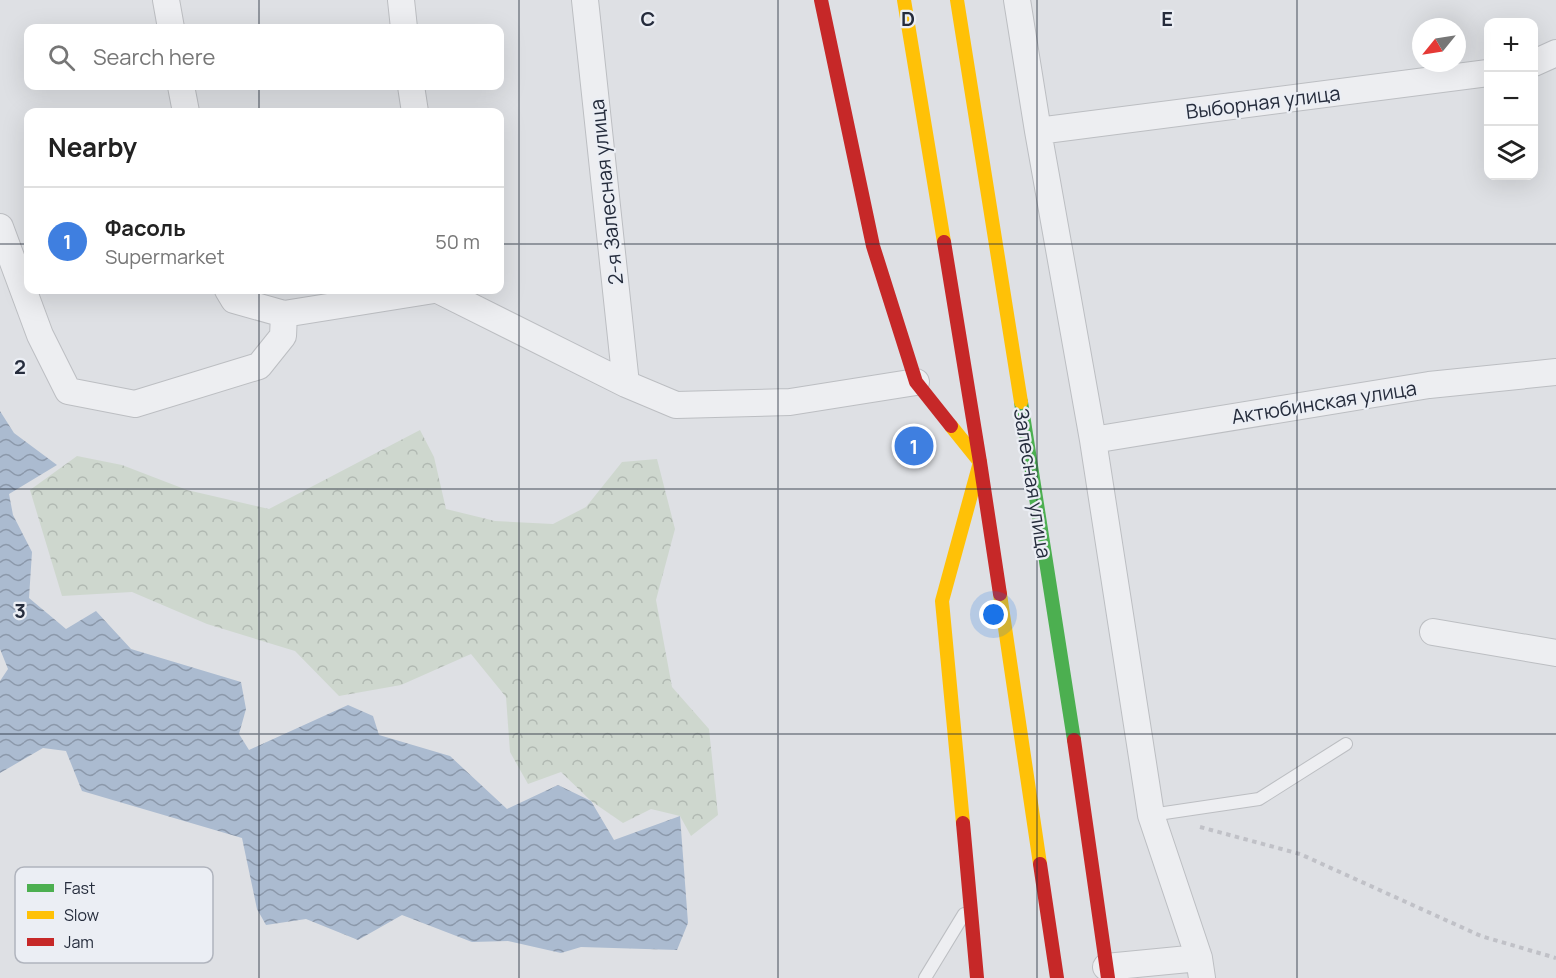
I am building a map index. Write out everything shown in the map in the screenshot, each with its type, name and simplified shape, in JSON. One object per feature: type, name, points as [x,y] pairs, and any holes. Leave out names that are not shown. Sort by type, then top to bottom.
[{"type":"main road","points":[[821,0],[873,246],[916,382],[980,462]]},
{"type":"main road","points":[[904,0],[980,462],[1057,978]]},
{"type":"main road","name":"Залесная улица","points":[[957,0],[1079,770],[1107,972]]},
{"type":"main road","points":[[977,978],[942,601],[980,462]]},
{"type":"street","points":[[166,0],[170,24]]},
{"type":"street","points":[[401,0],[404,24]]},
{"type":"street","name":"2-я Залесная улица","points":[[585,0],[626,384]]},
{"type":"street","name":"Залесная улица","points":[[1017,0],[1093,440],[1151,814],[1201,968],[1107,972]]},
{"type":"street","points":[[1538,61],[1556,53]]},
{"type":"street","name":"Выборная улица","points":[[1038,131],[1484,74]]},
{"type":"street","points":[[182,90],[185,108]]},
{"type":"street","points":[[412,90],[414,108]]},
{"type":"street","points":[[0,227],[24,292]]},
{"type":"street","points":[[25,294],[40,335],[68,391],[135,404],[259,366],[284,336],[284,314]]},
{"type":"street","points":[[230,294],[234,300],[284,314],[411,294]]},
{"type":"street","points":[[444,294],[626,384],[676,405],[790,402],[916,382]]},
{"type":"street","name":"Актюбинская улица","points":[[1093,440],[1429,385],[1556,372]]},
{"type":"street","points":[[1433,632],[1556,653]]},
{"type":"lane","points":[[1151,814],[1259,799],[1346,744]]},
{"type":"lane","points":[[925,978],[970,905]]},
{"type":"path","points":[[1197,826],[1300,854],[1482,936],[1556,957]]},
{"type":"green space","points":[[420,430],[434,457],[446,509],[495,521],[553,524],[586,507],[622,462],[657,459],[675,529],[656,600],[672,687],[709,729],[718,815],[691,836],[680,816],[651,809],[623,823],[591,801],[561,772],[528,784],[510,752],[506,697],[471,654],[401,685],[339,696],[295,651],[207,624],[132,592],[62,596],[30,490],[77,456],[122,465],[187,490],[269,509]]},
{"type":"water","points":[[0,411],[14,433],[57,465],[9,494],[13,515],[32,552],[29,598],[66,629],[96,611],[131,649],[241,682],[246,709],[239,734],[249,750],[348,705],[373,716],[379,735],[450,756],[507,809],[558,785],[591,801],[614,840],[680,816],[688,923],[677,950],[581,947],[561,953],[508,941],[472,942],[402,915],[358,940],[306,919],[266,925],[257,909],[242,838],[82,791],[66,751],[43,748],[0,773],[0,681],[8,669],[0,649]]},
{"type":"traffic: fast","points":[[1021,402],[1074,740]]},
{"type":"traffic: slow","points":[[904,0],[944,242]]},
{"type":"traffic: slow","points":[[957,0],[1021,402]]},
{"type":"traffic: slow","points":[[951,426],[980,462],[942,601],[963,823]]},
{"type":"traffic: slow","points":[[1000,594],[1040,864]]},
{"type":"traffic: jam","points":[[821,0],[873,246],[916,382],[951,426]]},
{"type":"traffic: jam","points":[[944,242],[1000,594]]},
{"type":"traffic: jam","points":[[1074,740],[1108,978]]},
{"type":"traffic: jam","points":[[963,823],[977,978]]},
{"type":"traffic: jam","points":[[1040,864],[1057,978]]},
{"type":"place","name":"Фасоль","points":[[914,446]]}]
